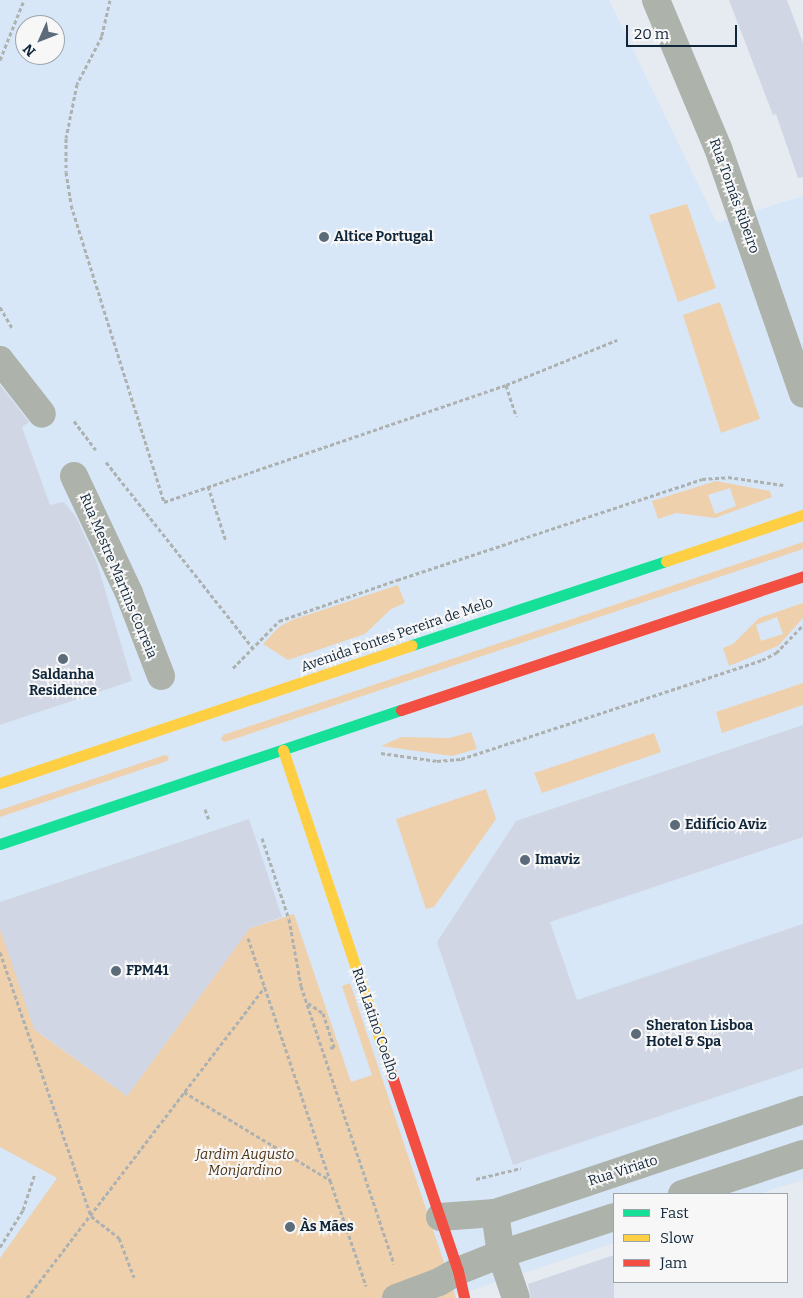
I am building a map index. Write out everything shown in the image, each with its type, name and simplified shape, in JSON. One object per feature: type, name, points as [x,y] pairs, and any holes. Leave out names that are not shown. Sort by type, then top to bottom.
[{"type":"main road","name":"Avenida Fontes Pereira de Melo","points":[[0,783],[803,515]]},
{"type":"main road","points":[[0,844],[803,576]]},
{"type":"main road","name":"Rua Latino Coelho","points":[[283,750],[458,1271],[464,1298]]},
{"type":"street","name":"Rua Tomás Ribeiro","points":[[656,0],[718,148],[803,394]]},
{"type":"street","points":[[0,360],[42,414]]},
{"type":"street","name":"Rua Mestre Martins Correia","points":[[74,476],[129,593],[160,676]]},
{"type":"street","name":"Rua Viriato","points":[[440,1217],[495,1213],[803,1110]]},
{"type":"street","points":[[685,1193],[803,1154]]},
{"type":"street","points":[[495,1213],[501,1254],[516,1298]]},
{"type":"street","points":[[400,1296],[439,1282],[458,1271],[501,1254],[613,1217]]},
{"type":"path","points":[[0,60],[24,0]]},
{"type":"path","points":[[110,0],[102,36],[77,84],[70,113],[66,172],[71,205],[164,502],[506,385],[617,340]]},
{"type":"path","points":[[0,308],[16,335]]},
{"type":"path","points":[[506,385],[516,416]]},
{"type":"path","points":[[73,420],[252,647]]},
{"type":"path","points":[[226,674],[279,622],[291,616],[702,479],[728,478],[790,486]]},
{"type":"path","points":[[208,486],[226,542]]},
{"type":"path","points":[[374,753],[444,762],[461,759],[762,660],[776,653],[803,625]]},
{"type":"path","points":[[195,810],[213,804]]},
{"type":"path","points":[[262,838],[290,919],[308,1003],[400,1296]]},
{"type":"path","points":[[248,938],[367,1290]]},
{"type":"path","points":[[0,952],[91,1216],[119,1238],[134,1277]]},
{"type":"path","points":[[27,1298],[265,987]]},
{"type":"path","points":[[308,1003],[323,1013],[334,1047],[330,1048]]},
{"type":"path","points":[[184,1092],[330,1180]]},
{"type":"path","points":[[0,1247],[23,1210],[35,1174]]},
{"type":"shaded area","points":[[0,0],[609,0],[717,223],[803,196],[803,1180],[762,1193],[613,1193],[613,1243],[448,1298],[0,1298]]},
{"type":"green space","points":[[687,204],[716,288],[678,302],[649,215]]},
{"type":"green space","points":[[720,302],[760,419],[721,433],[683,315]]},
{"type":"green space","points":[[716,481],[770,491],[772,497],[715,518],[676,513],[658,519],[652,501]],"holes":[[[730,488],[736,506],[715,514],[708,495]]]},
{"type":"green space","points":[[803,542],[803,549],[225,742],[221,740],[223,735]]},
{"type":"green space","points":[[398,585],[405,603],[391,609],[365,634],[288,660],[263,644],[279,627],[292,620]]},
{"type":"green space","points":[[803,603],[803,618],[778,646],[729,666],[723,648],[733,644],[759,618]],"holes":[[[777,617],[783,634],[761,641],[756,625]]]},
{"type":"green space","points":[[803,683],[803,705],[722,733],[716,712]]},
{"type":"green space","points":[[471,732],[477,749],[452,756],[381,746],[401,737],[449,738]]},
{"type":"green space","points":[[654,733],[661,752],[542,793],[534,773]]},
{"type":"green space","points":[[165,755],[169,757],[167,761],[0,817],[0,810]]},
{"type":"green space","points":[[486,789],[496,819],[434,907],[426,909],[396,819]]},
{"type":"green space","name":"Jardim Augusto Monjardino","points":[[294,914],[351,1082],[372,1075],[342,986],[350,983],[456,1298],[0,1298],[0,1258],[57,1178],[0,1147],[0,929],[39,1033],[127,1096],[230,955],[211,941]]},
{"type":"building","points":[[729,0],[787,0],[803,43],[803,177],[798,178],[776,114],[773,115]]},
{"type":"building","points":[[0,385],[29,422],[22,427],[50,505],[64,502],[76,517],[97,563],[132,681],[0,725]]},
{"type":"building","name":"Sheraton Lisboa Hotel & Spa","points":[[803,725],[803,837],[550,922],[577,1000],[803,924],[803,1068],[513,1165],[437,942],[516,821]]},
{"type":"building","name":"FPM41","points":[[249,819],[282,917],[250,928],[127,1096],[34,1029],[0,929],[0,902]]},
{"type":"building","points":[[613,1255],[614,1298],[531,1298],[528,1284]]},
{"type":"traffic: fast","points":[[412,645],[666,561]]},
{"type":"traffic: fast","points":[[0,844],[401,710]]},
{"type":"traffic: slow","points":[[666,561],[803,515]]},
{"type":"traffic: slow","points":[[0,783],[412,645]]},
{"type":"traffic: slow","points":[[283,750],[391,1073]]},
{"type":"traffic: jam","points":[[401,710],[803,576]]},
{"type":"traffic: jam","points":[[391,1073],[458,1271],[464,1298]]},
{"type":"place","name":"Altice Portugal","points":[[324,237]]},
{"type":"place","name":"Saldanha Residence","points":[[63,659]]},
{"type":"place","name":"Edifício Aviz","points":[[675,825]]},
{"type":"place","name":"Imaviz","points":[[525,860]]},
{"type":"place","name":"FPM41","points":[[116,971]]},
{"type":"place","name":"Sheraton Lisboa Hotel & Spa","points":[[636,1034]]},
{"type":"place","name":"Às Mães","points":[[290,1227]]}]
